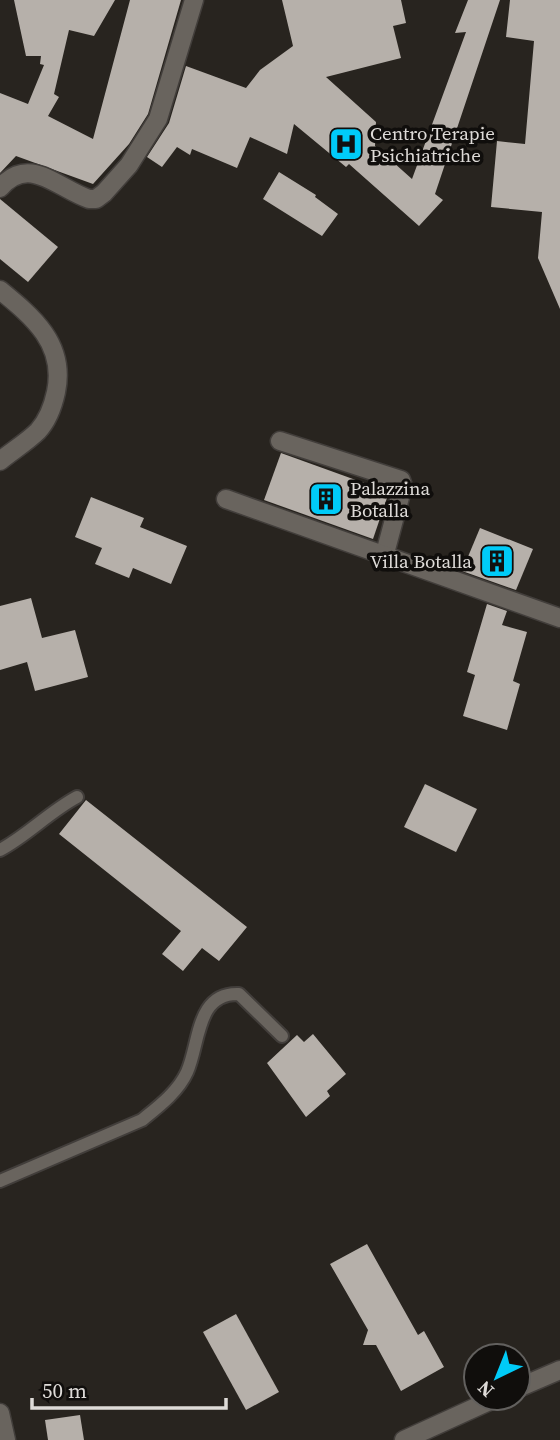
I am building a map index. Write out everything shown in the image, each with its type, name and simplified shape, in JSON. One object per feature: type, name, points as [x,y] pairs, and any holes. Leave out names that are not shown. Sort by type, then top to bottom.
[{"type":"street","points":[[0,188],[8,178],[22,172],[36,173],[89,199],[96,199],[104,194],[128,165],[158,119],[194,0]]},
{"type":"street","points":[[0,290],[35,319],[54,350],[59,379],[53,407],[39,430],[0,461]]},
{"type":"street","points":[[280,441],[401,480],[403,486],[383,556]]},
{"type":"street","points":[[226,499],[560,618]]},
{"type":"street","points":[[532,1382],[560,1370]]},
{"type":"street","points":[[404,1440],[432,1433],[470,1412]]},
{"type":"street","points":[[0,1413],[6,1440]]},
{"type":"lane","points":[[0,850],[25,834],[59,806],[77,797]]},
{"type":"lane","points":[[0,1181],[142,1120],[161,1105],[186,1073],[202,1021],[211,1003],[224,993],[239,994],[282,1036]]},
{"type":"building","points":[[14,0],[115,0],[94,36],[69,30],[54,94],[59,97],[48,116],[93,139],[130,0],[181,0],[148,114],[129,144],[93,184],[16,156],[0,173],[0,93],[28,104],[44,65],[40,64],[41,56],[26,56]]},
{"type":"building","points":[[282,0],[401,0],[406,23],[393,26],[401,58],[326,77],[376,122],[375,146],[412,179],[466,32],[455,33],[468,0],[500,0],[435,194],[443,200],[419,226],[349,164],[346,167],[294,124],[287,154],[250,137],[237,168],[192,149],[190,155],[177,147],[162,167],[147,157],[169,123],[186,66],[246,88],[260,70],[293,46]]},
{"type":"building","points":[[510,0],[560,0],[560,309],[538,258],[542,212],[491,207],[497,141],[525,144],[534,41],[506,37]]},
{"type":"building","points":[[279,172],[316,195],[315,197],[338,214],[322,236],[263,199]]},
{"type":"building","points":[[0,199],[58,247],[28,282],[0,259]]},
{"type":"building","name":"Palazzina Botalla","points":[[281,453],[389,492],[373,539],[264,500]]},
{"type":"building","points":[[91,497],[144,518],[140,527],[187,546],[171,584],[133,568],[129,578],[95,564],[102,548],[75,537]]},
{"type":"building","name":"Villa Botalla","points":[[480,528],[533,549],[516,590],[462,571]]},
{"type":"building","points":[[31,598],[42,638],[75,630],[88,677],[35,691],[27,662],[0,670],[0,606]]},
{"type":"building","points":[[487,604],[507,611],[502,625],[527,632],[513,681],[520,684],[507,730],[463,716],[475,675],[467,672]]},
{"type":"building","points":[[425,784],[477,809],[456,852],[404,827]]},
{"type":"building","points":[[86,800],[247,927],[219,961],[202,948],[183,971],[162,954],[181,931],[59,834]]},
{"type":"building","points":[[313,1034],[346,1074],[327,1091],[330,1096],[306,1117],[267,1063],[297,1035],[304,1042]]},
{"type":"building","points":[[367,1244],[418,1335],[424,1331],[444,1367],[401,1391],[376,1345],[363,1345],[368,1330],[330,1264]]},
{"type":"building","points":[[236,1314],[279,1392],[246,1410],[203,1332]]},
{"type":"building","points":[[80,1415],[84,1440],[48,1440],[45,1420]]},
{"type":"place","name":"Centro Terapie Psichiatriche","points":[[346,144]]},
{"type":"place","name":"Palazzina Botalla","points":[[326,499]]},
{"type":"place","name":"Villa Botalla","points":[[497,561]]}]
